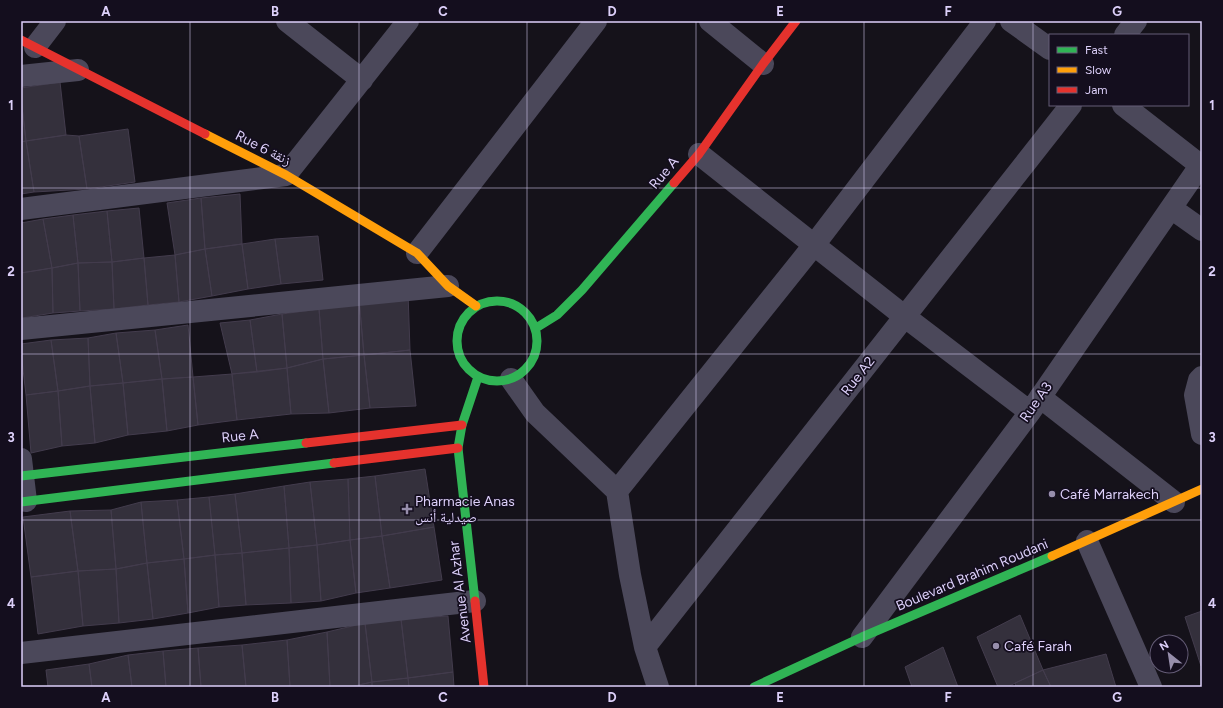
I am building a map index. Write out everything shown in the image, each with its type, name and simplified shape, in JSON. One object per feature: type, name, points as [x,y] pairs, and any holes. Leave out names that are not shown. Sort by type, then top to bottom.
[{"type":"street","points":[[28,43],[55,21]]},
{"type":"street","points":[[287,21],[362,80]]},
{"type":"street","points":[[21,209],[286,175],[408,21]]},
{"type":"street","points":[[417,253],[596,21]]},
{"type":"street","points":[[710,21],[764,64]]},
{"type":"street","name":"Rue A","points":[[536,328],[557,315],[582,290],[698,154],[796,21]]},
{"type":"street","points":[[617,491],[814,245],[985,21]]},
{"type":"street","points":[[1011,21],[1049,49]]},
{"type":"street","points":[[1126,34],[1136,21]]},
{"type":"street","name":"Rue 6 زنقة","points":[[28,43],[78,70],[286,175],[417,253],[448,286],[476,306]]},
{"type":"street","points":[[21,76],[78,70]]},
{"type":"street","name":"Rue A2","points":[[645,647],[1070,106]]},
{"type":"street","points":[[1124,106],[1201,164]]},
{"type":"street","points":[[698,154],[904,316],[1035,404],[1174,502]]},
{"type":"street","name":"Rue A3","points":[[862,637],[1035,404],[1201,164]]},
{"type":"street","points":[[1171,208],[1202,230]]},
{"type":"street","points":[[21,329],[448,286]]},
{"type":"street","points":[[500,300],[511,303],[522,309],[536,328],[538,341],[536,353],[530,364],[522,373],[511,379],[500,382],[488,381],[478,377],[467,368],[459,356],[456,342],[458,328],[465,315],[476,306],[488,301],[500,300]]},
{"type":"street","points":[[1202,376],[1195,395],[1202,434]]},
{"type":"street","name":"Avenue Al Azhar","points":[[478,377],[462,425],[458,448],[484,687]]},
{"type":"street","points":[[511,379],[534,413],[617,491],[630,575],[645,647],[658,687]]},
{"type":"street","name":"Rue A","points":[[22,470],[212,453],[462,425]]},
{"type":"street","points":[[22,470],[23,501],[216,472],[458,448]]},
{"type":"street","points":[[212,453],[216,472]]},
{"type":"street","name":"Boulevard Brahim Roudani","points":[[754,687],[862,637],[1087,541],[1202,489]]},
{"type":"street","points":[[1087,541],[1151,687]]},
{"type":"street","points":[[21,653],[475,601]]},
{"type":"building","points":[[60,82],[66,135],[26,141],[21,88]]},
{"type":"building","points":[[21,98],[26,141],[21,142]]},
{"type":"building","points":[[128,129],[135,182],[87,189],[79,136]]},
{"type":"building","points":[[66,135],[79,136],[87,189],[34,192],[26,141]]},
{"type":"building","points":[[26,141],[34,192],[21,194],[21,142]]},
{"type":"building","points":[[240,194],[242,244],[205,249],[201,198]]},
{"type":"building","points":[[201,198],[205,249],[175,255],[167,203]]},
{"type":"building","points":[[139,208],[144,258],[112,262],[107,211]]},
{"type":"building","points":[[107,211],[112,262],[78,263],[73,215]]},
{"type":"building","points":[[73,215],[78,263],[52,268],[43,219]]},
{"type":"building","points":[[43,219],[52,268],[21,273],[21,223]]},
{"type":"building","points":[[318,236],[323,280],[281,284],[275,239]]},
{"type":"building","points":[[275,239],[281,284],[248,289],[242,244]]},
{"type":"building","points":[[242,244],[248,289],[212,296],[205,249]]},
{"type":"building","points":[[205,249],[212,296],[179,302],[175,255]]},
{"type":"building","points":[[175,255],[179,302],[148,305],[144,258]]},
{"type":"building","points":[[144,258],[148,305],[114,309],[112,262]]},
{"type":"building","points":[[112,262],[114,309],[80,311],[78,263]]},
{"type":"building","points":[[78,263],[80,311],[53,313],[52,268]]},
{"type":"building","points":[[52,268],[53,313],[22,318],[21,273]]},
{"type":"building","points":[[408,293],[410,350],[364,355],[359,299]]},
{"type":"building","points":[[359,299],[364,355],[323,359],[319,309]]},
{"type":"building","points":[[319,309],[323,359],[287,368],[282,314]]},
{"type":"building","points":[[282,314],[287,368],[257,372],[250,320]]},
{"type":"building","points":[[250,320],[257,372],[232,374],[220,323]]},
{"type":"building","points":[[188,325],[193,377],[162,379],[155,330]]},
{"type":"building","points":[[155,330],[162,379],[123,383],[116,333]]},
{"type":"building","points":[[116,333],[123,383],[90,386],[88,338]]},
{"type":"building","points":[[88,338],[90,386],[58,391],[51,340]]},
{"type":"building","points":[[51,340],[58,391],[26,395],[21,344]]},
{"type":"building","points":[[410,350],[416,406],[370,408],[364,355]]},
{"type":"building","points":[[364,355],[370,408],[329,413],[323,359]]},
{"type":"building","points":[[323,359],[329,413],[291,414],[287,368]]},
{"type":"building","points":[[287,368],[291,414],[237,420],[232,374]]},
{"type":"building","points":[[232,374],[237,420],[198,425],[193,377]]},
{"type":"building","points":[[193,377],[198,425],[167,431],[162,379]]},
{"type":"building","points":[[162,379],[167,431],[128,435],[123,383]]},
{"type":"building","points":[[123,383],[128,435],[95,443],[90,386]]},
{"type":"building","points":[[90,386],[95,443],[62,446],[58,391]]},
{"type":"building","points":[[58,391],[62,446],[31,453],[26,395]]},
{"type":"building","points":[[425,469],[434,527],[382,536],[375,476]]},
{"type":"building","points":[[375,476],[382,536],[350,540],[348,479]]},
{"type":"building","points":[[348,479],[350,540],[317,545],[310,482]]},
{"type":"building","points":[[310,482],[317,545],[289,548],[284,486]]},
{"type":"building","points":[[284,486],[289,548],[242,553],[235,494]]},
{"type":"building","points":[[235,494],[242,553],[215,555],[209,497]]},
{"type":"building","points":[[209,497],[215,555],[184,559],[177,500]]},
{"type":"building","points":[[177,500],[184,559],[147,563],[141,502]]},
{"type":"building","points":[[141,502],[147,563],[116,569],[111,510]]},
{"type":"building","points":[[111,510],[116,569],[78,571],[70,511]]},
{"type":"building","points":[[70,511],[78,571],[31,577],[23,517]]},
{"type":"building","points":[[434,527],[442,580],[390,588],[382,536]]},
{"type":"building","points":[[382,536],[390,588],[356,593],[350,540]]},
{"type":"building","points":[[350,540],[356,593],[321,601],[317,545]]},
{"type":"building","points":[[317,545],[321,601],[291,603],[289,548]]},
{"type":"building","points":[[289,548],[291,603],[246,605],[242,553]]},
{"type":"building","points":[[242,553],[246,605],[219,607],[215,555]]},
{"type":"building","points":[[215,555],[219,607],[188,613],[184,559]]},
{"type":"building","points":[[184,559],[188,613],[153,619],[147,563]]},
{"type":"building","points":[[147,563],[153,619],[119,623],[116,569]]},
{"type":"building","points":[[116,569],[119,623],[83,626],[78,571]]},
{"type":"building","points":[[78,571],[83,626],[38,634],[31,577]]},
{"type":"building","points":[[1202,611],[1202,665],[1201,666],[1185,617]]},
{"type":"building","points":[[1020,615],[1043,670],[1007,687],[998,687],[977,637]]},
{"type":"building","points":[[448,616],[453,672],[408,678],[401,619]]},
{"type":"building","points":[[401,619],[408,678],[372,682],[365,623]]},
{"type":"building","points":[[365,623],[372,682],[350,687],[330,687],[327,632]]},
{"type":"building","points":[[327,632],[330,687],[290,687],[287,640]]},
{"type":"building","points":[[287,640],[290,687],[246,687],[242,645]]},
{"type":"building","points":[[242,645],[246,687],[201,687],[198,648]]},
{"type":"building","points":[[943,647],[958,687],[912,687],[905,667]]},
{"type":"building","points":[[198,648],[201,687],[166,687],[163,651]]},
{"type":"building","points":[[163,651],[166,687],[132,687],[128,655]]},
{"type":"building","points":[[1106,654],[1116,687],[1051,687],[1043,670]]},
{"type":"building","points":[[128,655],[132,687],[92,687],[89,664]]},
{"type":"building","points":[[89,664],[92,687],[48,687],[46,670]]},
{"type":"building","points":[[1043,670],[1051,687],[1016,687],[1015,683]]},
{"type":"building","points":[[453,672],[454,687],[409,687],[408,678]]},
{"type":"building","points":[[408,678],[409,687],[372,687],[372,682]]},
{"type":"building","points":[[372,682],[372,687],[350,687]]},
{"type":"traffic: fast","points":[[536,328],[557,315],[582,290],[674,183]]},
{"type":"traffic: fast","points":[[489,301],[505,301],[526,312],[537,333],[537,341],[537,349],[526,370],[505,381],[489,381],[475,375],[468,370],[463,363],[457,349],[457,333],[463,319],[468,312],[475,307],[489,301]]},
{"type":"traffic: fast","points":[[475,601],[458,448],[462,425],[478,377]]},
{"type":"traffic: fast","points":[[21,476],[306,443]]},
{"type":"traffic: fast","points":[[21,502],[334,463]]},
{"type":"traffic: fast","points":[[754,687],[862,637],[1052,556]]},
{"type":"traffic: slow","points":[[205,134],[286,175],[417,253],[448,286],[476,306]]},
{"type":"traffic: slow","points":[[1052,556],[1202,489]]},
{"type":"traffic: jam","points":[[674,183],[699,154],[763,64],[796,21]]},
{"type":"traffic: jam","points":[[21,40],[205,134]]},
{"type":"traffic: jam","points":[[306,443],[462,425]]},
{"type":"traffic: jam","points":[[334,463],[458,448]]},
{"type":"traffic: jam","points":[[475,601],[484,687]]},
{"type":"place","name":"Café Marrakech","points":[[1052,494]]},
{"type":"place","name":"Pharmacie Anas صيدلية أنس","points":[[407,509]]},
{"type":"place","name":"Café Farah","points":[[996,646]]}]
